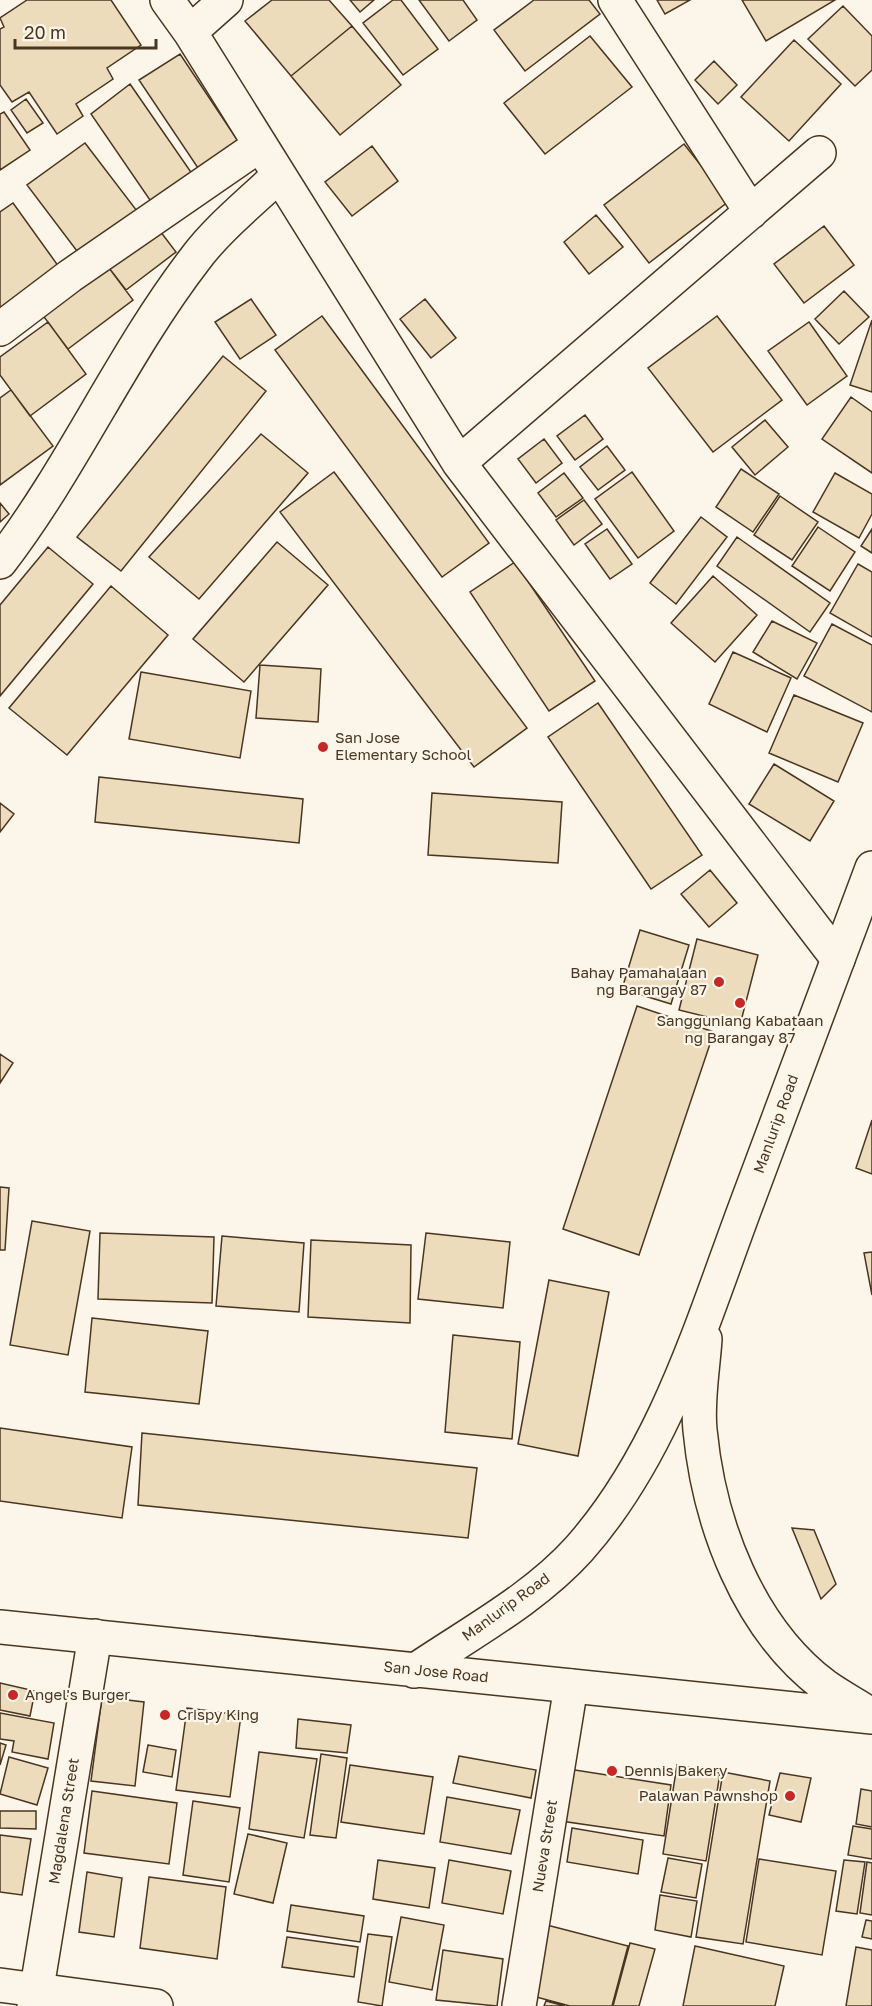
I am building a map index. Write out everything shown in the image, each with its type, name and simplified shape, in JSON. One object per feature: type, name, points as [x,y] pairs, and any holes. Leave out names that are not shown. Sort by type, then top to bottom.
[{"type":"street","points":[[167,0],[190,32],[459,463],[838,959]]},
{"type":"street","points":[[190,32],[226,0]]},
{"type":"street","points":[[615,0],[751,212]]},
{"type":"street","points":[[0,329],[69,276],[260,145]]},
{"type":"street","points":[[459,463],[819,153]]},
{"type":"street","points":[[0,562],[81,437],[144,333],[196,257],[279,175]]},
{"type":"street","name":"Manlurip Road","points":[[414,1671],[542,1584],[578,1549],[623,1492],[660,1426],[706,1312],[872,868]]},
{"type":"street","name":"Manlurip Road","points":[[706,1312],[700,1428],[708,1484],[731,1560],[751,1598],[784,1646],[825,1686],[872,1716]]},
{"type":"street","name":"San Jose Road","points":[[0,1627],[872,1716]]},
{"type":"street","name":"Magdalena Street","points":[[35,1998],[94,1636]]},
{"type":"street","name":"Nueva Street","points":[[519,2006],[571,1686]]},
{"type":"street","points":[[0,1985],[35,1998],[156,2006]]},
{"type":"building","points":[[27,0],[111,0],[141,45],[107,68],[113,79],[76,104],[83,116],[57,134],[29,92],[12,102],[0,85],[0,29],[4,27],[0,18]]},
{"type":"building","points":[[272,0],[329,0],[352,26],[291,76],[245,21]]},
{"type":"building","points":[[350,0],[374,0],[360,12]]},
{"type":"building","points":[[393,0],[401,0],[438,49],[403,75],[363,23]]},
{"type":"building","points":[[419,0],[463,0],[477,20],[449,41]]},
{"type":"building","points":[[534,0],[589,0],[600,14],[525,71],[494,30]]},
{"type":"building","points":[[657,0],[690,0],[665,14]]},
{"type":"building","points":[[742,0],[835,0],[766,41]]},
{"type":"building","points":[[843,6],[872,36],[872,70],[855,86],[808,39]]},
{"type":"building","points":[[352,26],[401,85],[340,135],[291,76]]},
{"type":"building","points":[[590,36],[632,87],[545,154],[504,103]]},
{"type":"building","points":[[794,40],[841,84],[789,141],[741,97]]},
{"type":"building","points":[[180,54],[238,141],[198,168],[139,80]]},
{"type":"building","points":[[714,61],[737,85],[718,104],[695,80]]},
{"type":"building","points":[[130,84],[195,178],[152,203],[91,114]]},
{"type":"building","points":[[26,99],[43,123],[27,133],[11,110]]},
{"type":"building","points":[[4,112],[30,150],[0,170],[0,114]]},
{"type":"building","points":[[85,143],[137,211],[80,255],[27,185]]},
{"type":"building","points":[[684,144],[729,201],[649,263],[604,205]]},
{"type":"building","points":[[372,146],[398,181],[352,216],[325,182]]},
{"type":"building","points":[[13,203],[59,267],[0,310],[0,212]]},
{"type":"building","points":[[596,215],[623,247],[589,274],[564,242]]},
{"type":"building","points":[[824,226],[854,265],[804,303],[774,264]]},
{"type":"building","points":[[157,227],[176,252],[126,290],[106,264]]},
{"type":"building","points":[[106,264],[133,300],[68,349],[41,313]]},
{"type":"building","points":[[844,291],[869,317],[839,344],[815,319]]},
{"type":"building","points":[[251,299],[276,335],[240,359],[215,322]]},
{"type":"building","points":[[425,299],[456,338],[431,358],[400,319]]},
{"type":"building","points":[[322,316],[489,543],[442,577],[275,350]]},
{"type":"building","points":[[717,316],[782,400],[713,452],[648,368]]},
{"type":"building","points":[[872,320],[872,392],[850,385]]},
{"type":"building","points":[[48,322],[86,374],[30,416],[0,375],[0,357]]},
{"type":"building","points":[[809,322],[847,376],[807,405],[768,351]]},
{"type":"building","points":[[223,356],[266,391],[121,571],[77,537]]},
{"type":"building","points":[[11,390],[53,446],[0,485],[0,398]]},
{"type":"building","points":[[851,397],[872,412],[872,473],[822,439]]},
{"type":"building","points":[[585,415],[603,439],[575,460],[557,436]]},
{"type":"building","points":[[765,420],[788,447],[755,475],[732,447]]},
{"type":"building","points":[[261,434],[308,473],[199,599],[149,557]]},
{"type":"building","points":[[544,439],[562,463],[536,483],[518,459]]},
{"type":"building","points":[[607,446],[625,470],[598,490],[580,467]]},
{"type":"building","points":[[741,469],[779,494],[753,532],[716,507]]},
{"type":"building","points":[[334,472],[527,728],[474,767],[280,512]]},
{"type":"building","points":[[632,472],[674,531],[638,558],[595,499]]},
{"type":"building","points":[[564,473],[583,498],[556,517],[538,493]]},
{"type":"building","points":[[835,473],[872,494],[872,514],[859,538],[813,512]]},
{"type":"building","points":[[780,496],[818,522],[792,560],[754,535]]},
{"type":"building","points":[[584,500],[602,524],[574,545],[556,520]]},
{"type":"building","points":[[0,503],[9,514],[0,522]]},
{"type":"building","points":[[701,517],[727,537],[676,604],[650,583]]},
{"type":"building","points":[[818,527],[855,552],[830,591],[792,566]]},
{"type":"building","points":[[607,529],[632,564],[610,579],[585,544]]},
{"type":"building","points":[[872,529],[872,553],[861,546]]},
{"type":"building","points":[[737,537],[830,603],[810,632],[717,566]]},
{"type":"building","points":[[277,542],[328,585],[244,682],[193,639]]},
{"type":"building","points":[[48,547],[93,584],[0,696],[0,605]]},
{"type":"building","points":[[515,562],[595,681],[549,711],[470,592]]},
{"type":"building","points":[[858,564],[872,572],[872,637],[830,613]]},
{"type":"building","points":[[713,576],[757,615],[715,662],[671,623]]},
{"type":"building","points":[[111,586],[168,635],[67,755],[9,708]]},
{"type":"building","points":[[772,621],[817,643],[797,679],[753,652]]},
{"type":"building","points":[[832,624],[872,645],[872,712],[804,676]]},
{"type":"building","points":[[733,652],[791,678],[767,732],[709,704]]},
{"type":"building","points":[[260,665],[321,669],[318,722],[256,718]]},
{"type":"building","points":[[141,672],[251,691],[240,758],[129,739]]},
{"type":"building","points":[[794,695],[863,723],[838,782],[769,753]]},
{"type":"building","points":[[598,703],[702,855],[651,889],[548,737]]},
{"type":"building","points":[[774,764],[834,801],[810,841],[749,804]]},
{"type":"building","points":[[99,777],[303,799],[299,843],[95,822]]},
{"type":"building","points":[[432,793],[562,802],[558,863],[428,855]]},
{"type":"building","points":[[0,803],[14,814],[0,832]]},
{"type":"building","points":[[710,870],[737,903],[709,927],[681,894]]},
{"type":"building","points":[[640,930],[689,945],[671,1004],[622,989]]},
{"type":"building","name":"Bahay Pamahalaan ng Barangay 87","points":[[697,939],[758,955],[740,1025],[679,1010]]},
{"type":"building","points":[[637,1006],[714,1032],[639,1255],[563,1229]]},
{"type":"building","points":[[0,1054],[13,1063],[0,1083]]},
{"type":"building","points":[[872,1120],[872,1174],[856,1168]]},
{"type":"building","points":[[0,1187],[9,1188],[5,1250],[0,1250]]},
{"type":"building","points":[[32,1221],[90,1231],[68,1355],[10,1345]]},
{"type":"building","points":[[100,1233],[214,1237],[212,1303],[98,1299]]},
{"type":"building","points":[[426,1233],[510,1242],[503,1308],[418,1299]]},
{"type":"building","points":[[222,1236],[304,1243],[299,1312],[216,1306]]},
{"type":"building","points":[[311,1240],[411,1245],[410,1323],[308,1317]]},
{"type":"building","points":[[872,1252],[872,1295],[864,1253]]},
{"type":"building","points":[[549,1280],[609,1292],[578,1456],[518,1444]]},
{"type":"building","points":[[92,1318],[208,1331],[199,1404],[85,1392]]},
{"type":"building","points":[[453,1335],[520,1342],[512,1439],[445,1432]]},
{"type":"building","points":[[0,1428],[132,1447],[122,1518],[0,1501]]},
{"type":"building","points":[[142,1433],[477,1468],[468,1538],[138,1505]]},
{"type":"building","points":[[792,1528],[814,1530],[836,1584],[821,1599]]},
{"type":"building","points":[[0,1683],[35,1691],[30,1716],[0,1710]]},
{"type":"building","points":[[102,1697],[144,1702],[135,1786],[91,1781]]},
{"type":"building","points":[[187,1708],[241,1715],[230,1797],[176,1790]]},
{"type":"building","points":[[0,1713],[54,1723],[48,1759],[12,1752],[14,1741],[0,1739]]},
{"type":"building","points":[[298,1719],[351,1725],[347,1753],[296,1748]]},
{"type":"building","points":[[0,1743],[6,1745],[0,1765]]},
{"type":"building","points":[[148,1745],[176,1750],[172,1777],[143,1772]]},
{"type":"building","points":[[259,1752],[317,1759],[304,1838],[249,1829]]},
{"type":"building","points":[[321,1754],[347,1758],[336,1838],[310,1835]]},
{"type":"building","points":[[459,1756],[536,1770],[531,1798],[453,1783]]},
{"type":"building","points":[[9,1757],[48,1768],[37,1805],[0,1794]]},
{"type":"building","points":[[350,1765],[433,1777],[424,1834],[341,1822]]},
{"type":"building","points":[[677,1765],[720,1773],[706,1861],[663,1854]]},
{"type":"building","points":[[562,1768],[671,1785],[664,1836],[554,1820]]},
{"type":"building","points":[[723,1772],[770,1781],[743,1944],[696,1937]]},
{"type":"building","name":"Palawan Pawnshop","points":[[780,1773],[811,1778],[801,1822],[769,1815]]},
{"type":"building","points":[[861,1789],[872,1791],[872,1827],[856,1824]]},
{"type":"building","points":[[92,1791],[177,1803],[169,1864],[84,1853]]},
{"type":"building","points":[[447,1797],[520,1810],[511,1854],[440,1842]]},
{"type":"building","points":[[193,1801],[240,1808],[229,1882],[183,1875]]},
{"type":"building","points":[[0,1811],[36,1811],[36,1829],[0,1828]]},
{"type":"building","points":[[853,1826],[872,1829],[872,1859],[848,1855]]},
{"type":"building","points":[[572,1828],[643,1840],[638,1874],[567,1862]]},
{"type":"building","points":[[248,1834],[287,1843],[273,1903],[234,1894]]},
{"type":"building","points":[[0,1835],[31,1839],[22,1895],[0,1892]]},
{"type":"building","points":[[668,1858],[702,1864],[696,1898],[661,1892]]},
{"type":"building","points":[[759,1859],[836,1871],[822,1955],[746,1942]]},
{"type":"building","points":[[378,1860],[435,1868],[429,1908],[373,1899]]},
{"type":"building","points":[[449,1860],[511,1871],[503,1914],[442,1903]]},
{"type":"building","points":[[844,1860],[865,1862],[857,1914],[836,1911]]},
{"type":"building","points":[[867,1862],[872,1863],[872,1915],[860,1913]]},
{"type":"building","points":[[87,1872],[122,1878],[114,1937],[79,1932]]},
{"type":"building","points":[[149,1877],[226,1887],[217,1959],[140,1948]]},
{"type":"building","points":[[660,1895],[697,1901],[691,1937],[655,1930]]},
{"type":"building","points":[[291,1905],[364,1916],[360,1942],[287,1931]]},
{"type":"building","points":[[401,1917],[444,1925],[432,1990],[389,1982]]},
{"type":"building","points":[[866,1920],[872,1921],[872,1939],[862,1937]]},
{"type":"building","points":[[543,1924],[628,1946],[612,2006],[570,2006],[525,1994]]},
{"type":"building","points":[[368,1934],[392,1937],[382,2006],[358,2002]]},
{"type":"building","points":[[287,1937],[358,1947],[354,1977],[282,1967]]},
{"type":"building","points":[[630,1943],[655,1949],[639,2006],[613,2006]]},
{"type":"building","points":[[695,1946],[784,1966],[775,2006],[683,2006]]},
{"type":"building","points":[[856,1947],[872,1950],[872,2006],[846,2006]]},
{"type":"building","points":[[443,1950],[503,1959],[497,2006],[436,2000]]},
{"type":"building","points":[[546,2001],[565,2006],[544,2006]]},
{"type":"place","name":"San Jose Elementary School","points":[[323,747]]},
{"type":"place","name":"Bahay Pamahalaan ng Barangay 87","points":[[719,982]]},
{"type":"place","name":"Sangguniang Kabataan ng Barangay 87","points":[[740,1003]]},
{"type":"place","name":"Angel's Burger","points":[[13,1695]]},
{"type":"place","name":"Crispy King","points":[[165,1715]]},
{"type":"place","name":"Dennis Bakery","points":[[612,1771]]},
{"type":"place","name":"Palawan Pawnshop","points":[[790,1796]]}]
